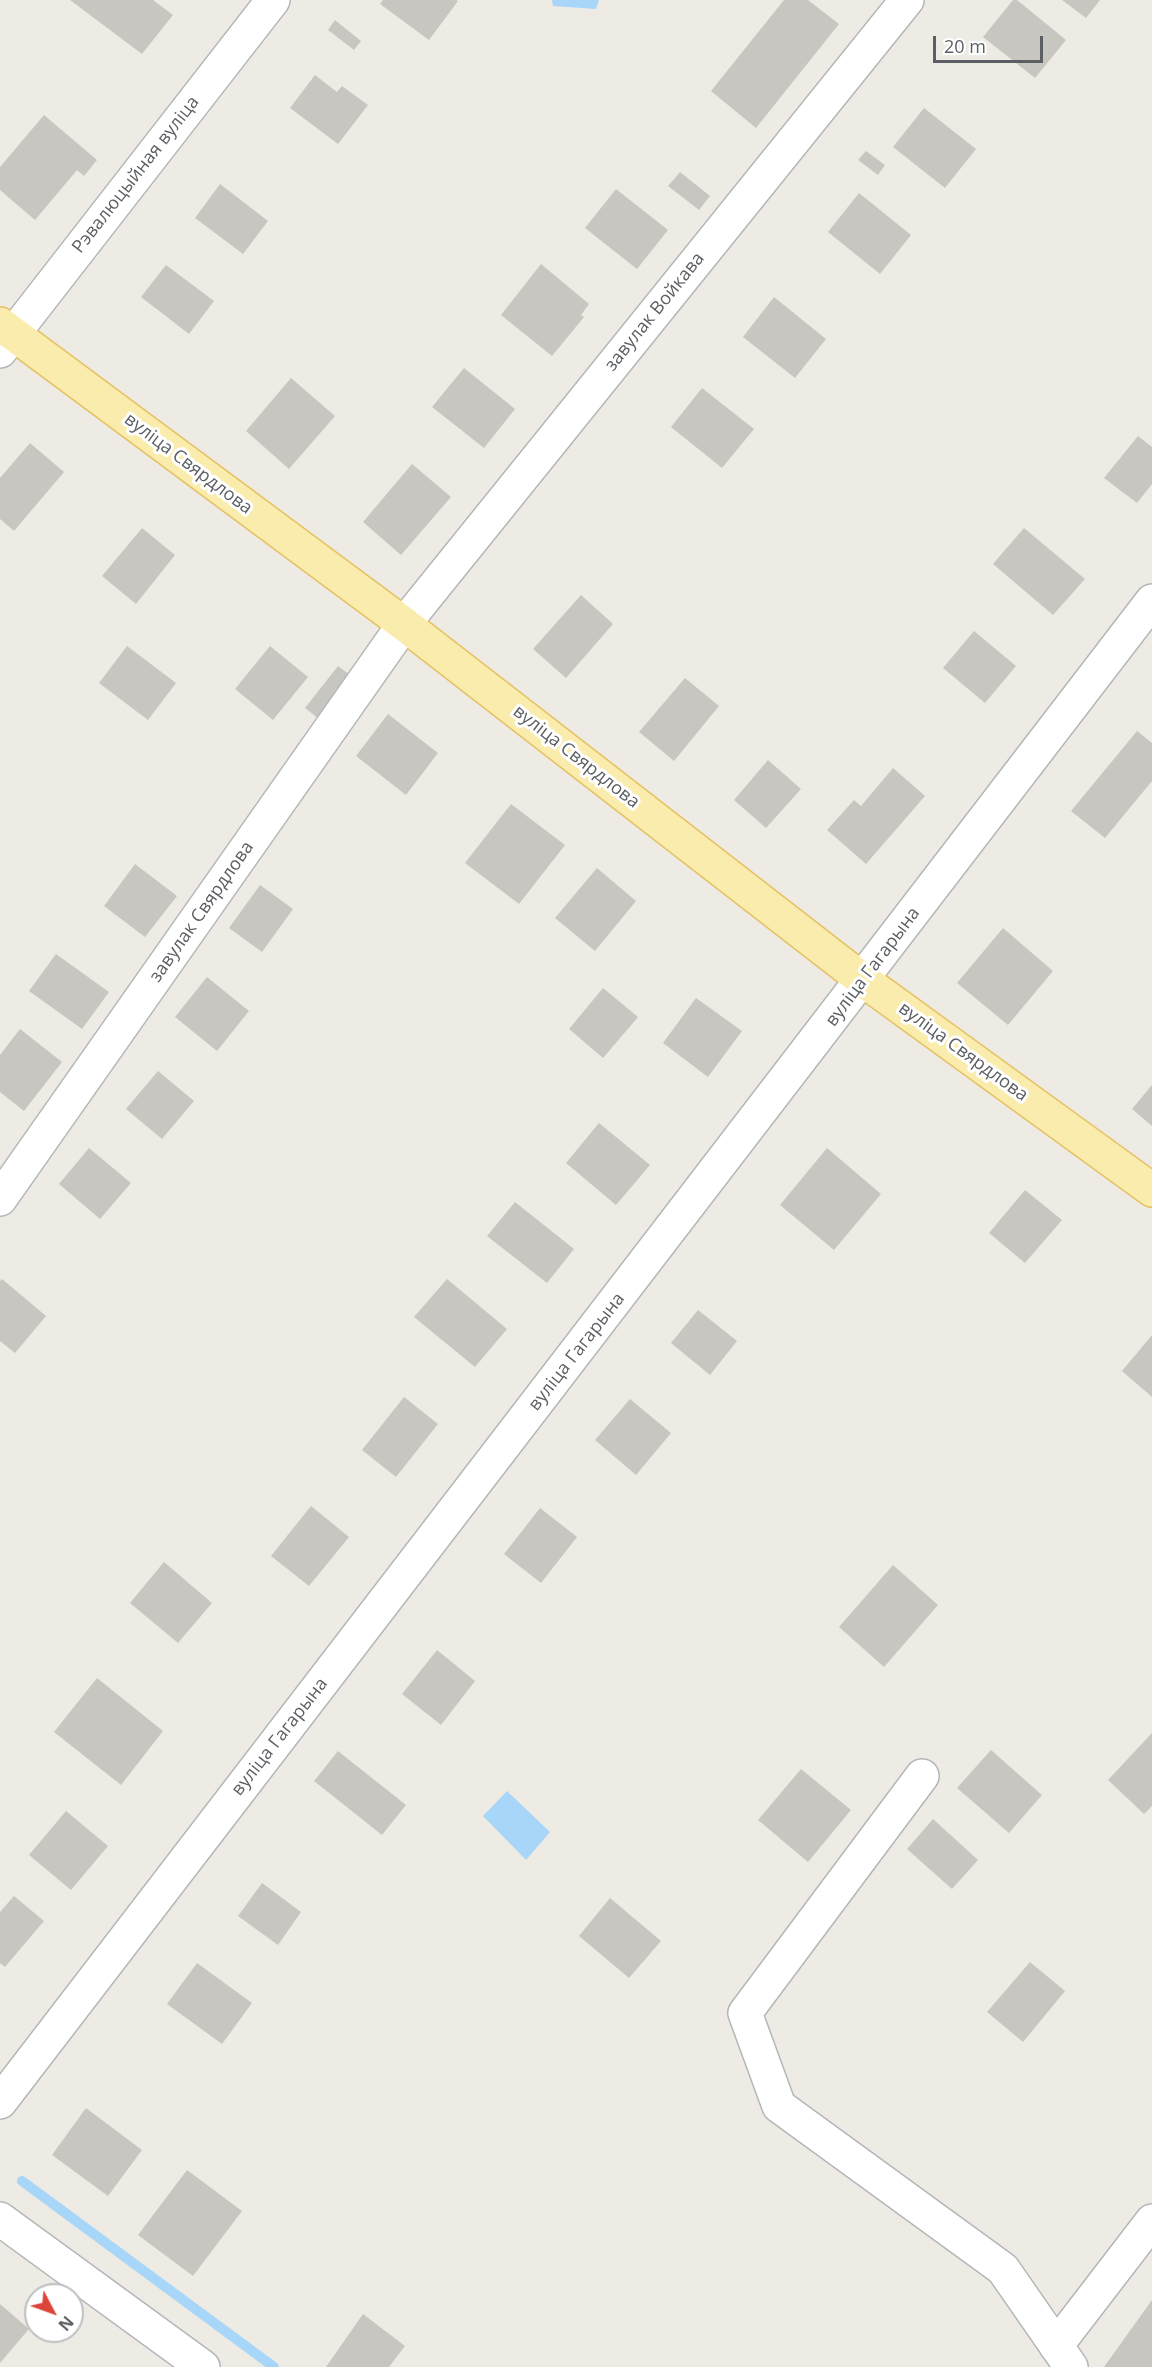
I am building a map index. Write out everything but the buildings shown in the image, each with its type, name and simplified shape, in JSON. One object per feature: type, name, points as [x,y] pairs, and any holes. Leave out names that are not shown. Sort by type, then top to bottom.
[{"type":"main road","name":"вуліца Свярдлова","points":[[4,336],[404,624],[863,980],[1152,1190]]},
{"type":"street","name":"завулак Войкава","points":[[404,624],[907,0]]},
{"type":"street","name":"Рэвалюцыйная вуліца","points":[[4,336],[258,5]]},
{"type":"street","name":"вуліца Гагарына","points":[[0,2102],[1152,601]]},
{"type":"street","name":"завулак Свярдлова","points":[[0,1199],[404,624]]},
{"type":"street","points":[[922,1776],[745,2013],[779,2106],[1003,2269],[1064,2356],[1152,2221]]},
{"type":"street","points":[[0,2219],[203,2367]]},
{"type":"water","points":[[552,0],[599,0],[596,9],[553,6]]},
{"type":"water","points":[[507,1791],[550,1832],[526,1860],[483,1816]]},
{"type":"waterway","points":[[22,2181],[274,2367]]}]
